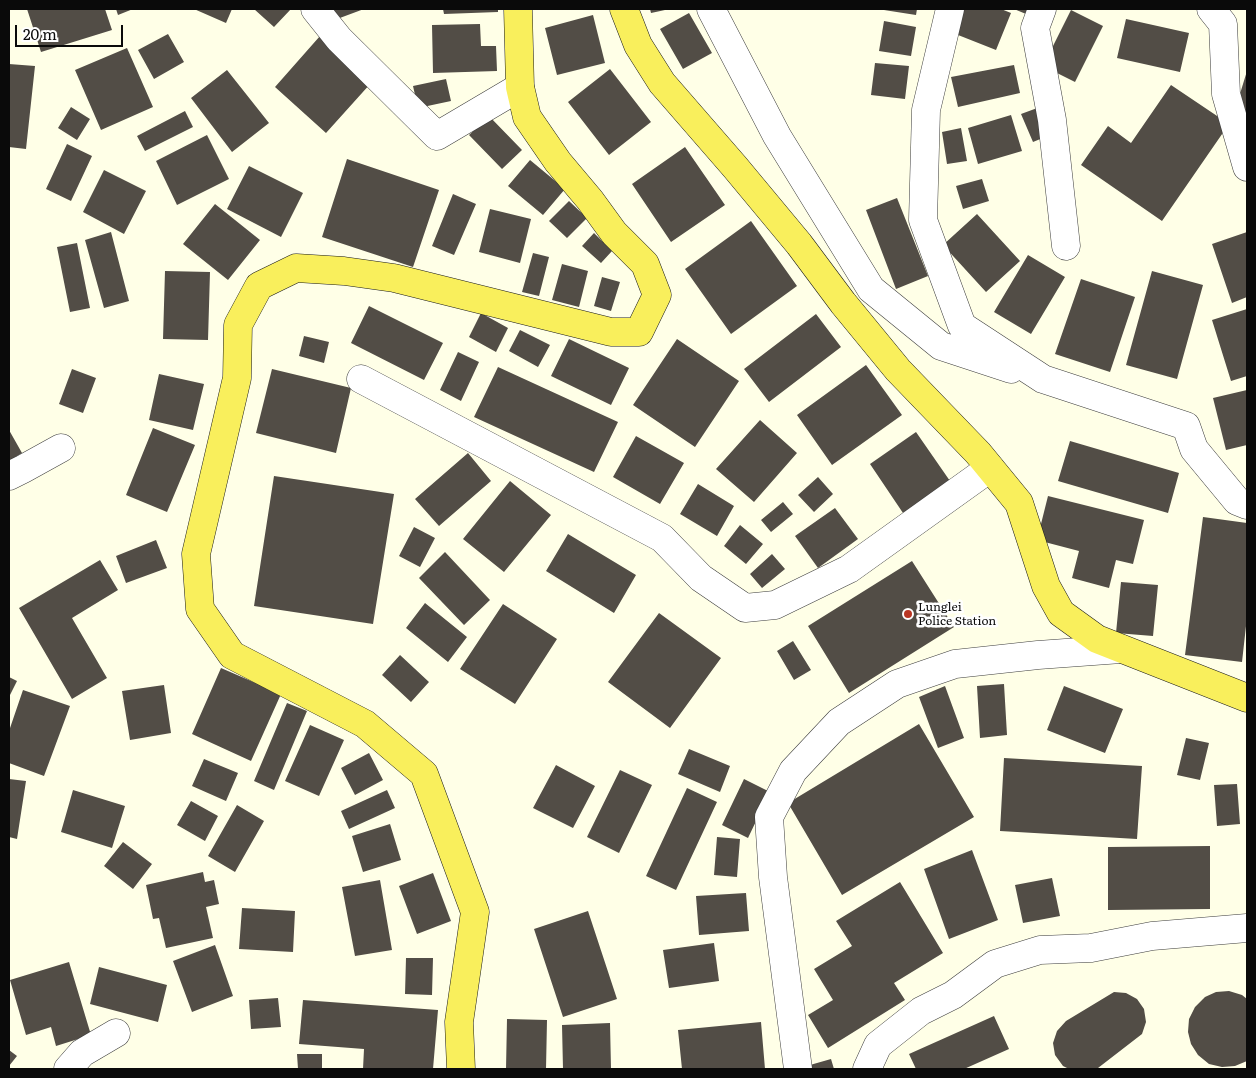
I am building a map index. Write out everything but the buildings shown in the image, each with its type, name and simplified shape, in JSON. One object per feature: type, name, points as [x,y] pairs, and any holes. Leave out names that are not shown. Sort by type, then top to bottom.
[{"type":"main road","points":[[461,1069],[459,1022],[475,912],[424,774],[365,724],[232,655],[200,609],[196,554],[237,378],[238,325],[258,286],[296,268],[344,271],[394,278],[611,332],[639,332],[657,295],[645,264],[614,233],[590,200],[558,162],[527,117],[520,88],[518,9]]},
{"type":"main road","points":[[624,9],[638,46],[662,83],[736,167],[898,370],[978,453],[1019,503],[1046,586],[1061,613],[1097,639],[1247,698]]},
{"type":"street","points":[[315,9],[339,39],[437,136],[520,88]]},
{"type":"street","points":[[711,9],[777,136],[871,289],[941,346],[1186,426],[1194,449],[1237,501],[1247,505]]},
{"type":"street","points":[[950,9],[926,110],[922,220],[962,326],[1043,379]]},
{"type":"street","points":[[1042,9],[1035,28],[1052,120],[1066,246]]},
{"type":"street","points":[[1211,9],[1223,24],[1226,94],[1247,167]]},
{"type":"street","points":[[361,380],[662,538],[701,578],[745,608],[775,605],[849,569],[990,468]]},
{"type":"street","points":[[9,476],[61,448]]},
{"type":"street","points":[[798,1069],[773,877],[770,817],[793,771],[840,722],[897,684],[955,664],[1121,649]]},
{"type":"street","points":[[867,1069],[878,1045],[921,1011],[952,995],[995,964],[1040,950],[1091,948],[1152,936],[1247,928]]},
{"type":"street","points":[[68,1069],[82,1053],[116,1034]]},
{"type":"place","name":"Lunglei Police Station","points":[[908,614]]}]
